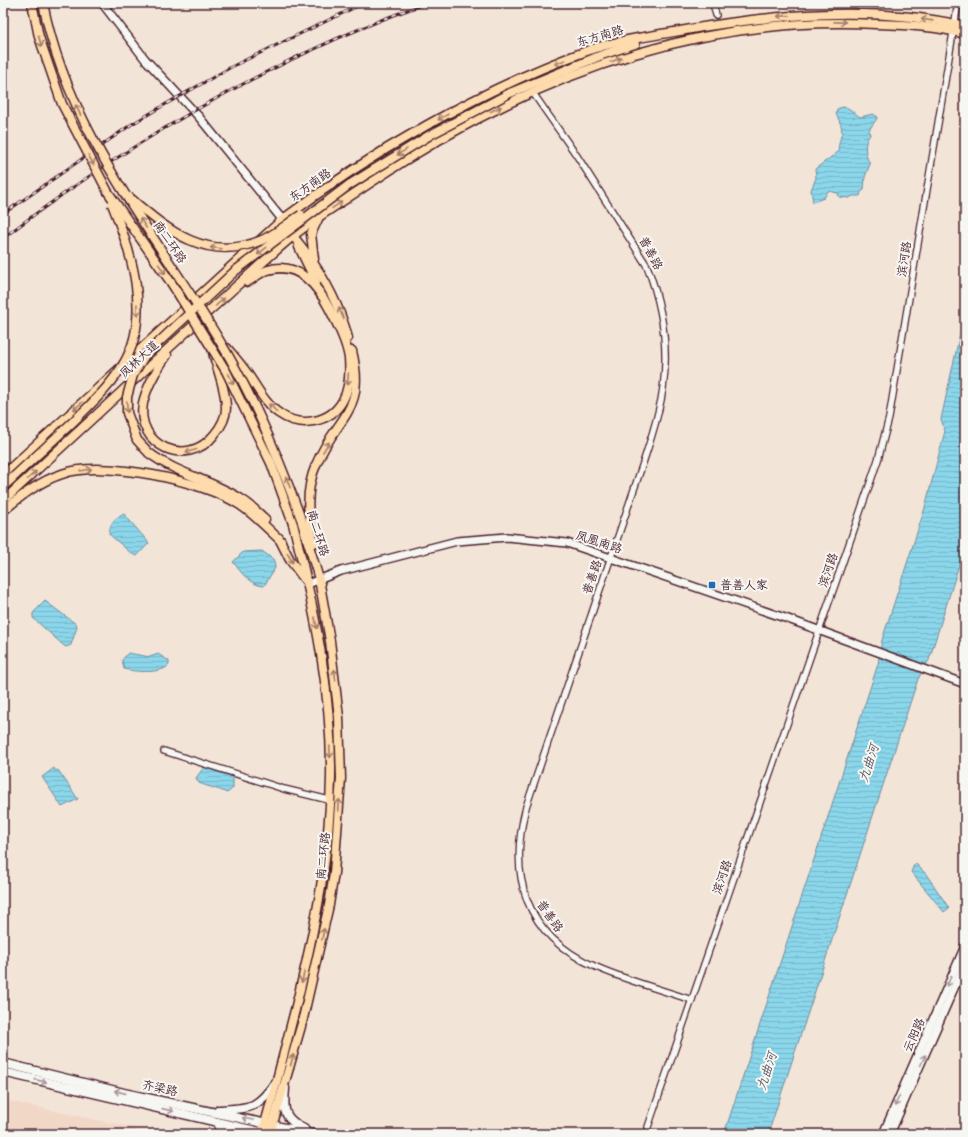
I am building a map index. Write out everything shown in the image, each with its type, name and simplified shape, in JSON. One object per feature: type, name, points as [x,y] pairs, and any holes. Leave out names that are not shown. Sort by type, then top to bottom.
[{"type":"main road","name":"南二环路","points":[[32,3],[39,37],[62,104],[108,192],[172,284],[212,347],[241,398],[271,463],[293,524],[308,584],[320,644],[329,716],[331,777],[330,800],[324,872],[319,904],[274,1125],[266,1134]]},
{"type":"main road","name":"南二环路","points":[[43,3],[48,30],[74,101],[120,188],[218,337],[250,395],[280,461],[301,519],[319,579],[335,678],[341,751],[334,873],[320,947],[282,1081],[265,1123],[266,1134]]},
{"type":"main road","name":"东方南路","points":[[282,220],[320,191],[398,142],[482,96],[585,52],[647,36],[670,32],[763,17],[822,13],[888,15],[954,27],[965,34]]},
{"type":"main road","name":"东方南路","points":[[293,236],[400,162],[491,111],[592,69],[664,45],[723,32],[764,26],[822,22],[855,22],[954,27],[965,26]]},
{"type":"main road","points":[[120,188],[143,209],[175,233],[194,243],[208,247],[232,249],[264,239],[349,184],[430,135],[510,93],[602,55],[670,32]]},
{"type":"main road","points":[[308,584],[290,560],[281,541],[267,520],[242,499],[212,488],[161,462],[149,453],[137,440],[127,413],[127,397],[133,375],[145,355],[235,271],[349,184]]},
{"type":"main road","points":[[3,487],[105,390],[125,362],[133,340],[137,317],[136,284],[122,228],[108,192]]},
{"type":"main road","points":[[314,262],[311,247],[311,234],[319,217]]},
{"type":"main road","name":"凤林大道","points":[[3,475],[282,220]]},
{"type":"main road","points":[[218,337],[245,370],[267,402],[279,414],[293,421],[308,423],[321,419],[333,412],[343,401],[348,384],[348,358],[341,331],[293,236]]},
{"type":"main road","points":[[293,236],[314,262],[343,318],[357,380],[353,402],[324,448],[311,480],[308,505],[319,579]]},
{"type":"main road","name":"凤林大道","points":[[3,502],[293,236]]},
{"type":"main road","points":[[234,289],[268,270],[286,268],[297,271],[312,281],[321,292]]},
{"type":"main road","points":[[179,339],[156,371],[143,404],[144,421],[150,436],[165,448],[182,453],[195,450],[208,444],[221,427],[226,409],[223,386],[212,347]]},
{"type":"main road","points":[[3,511],[35,486],[62,473],[99,468],[135,471],[212,488]]},
{"type":"main road","points":[[319,904],[329,905]]},
{"type":"main road","name":"齐梁路","points":[[3,1063],[124,1093],[313,1134]]},
{"type":"main road","name":"齐梁路","points":[[3,1072],[266,1134]]},
{"type":"main road","points":[[207,1110],[251,1107],[264,1099],[282,1081]]},
{"type":"main road","points":[[282,1081],[286,1114],[292,1123],[313,1134]]},
{"type":"main road","points":[[202,1118],[239,1134]]},
{"type":"street","points":[[102,3],[145,59],[199,117],[282,220],[293,236]]},
{"type":"street","points":[[713,3],[716,16]]},
{"type":"street","name":"滨河路","points":[[648,1127],[878,460],[889,418],[958,3]]},
{"type":"street","name":"普善路","points":[[533,93],[577,156],[647,266],[655,286],[661,311],[665,342],[665,367],[658,413],[526,807],[520,830],[518,853],[520,876],[527,902],[538,921],[553,941],[571,954],[612,974],[692,1000]]},
{"type":"street","name":"凤凰南路","points":[[308,584],[341,571],[457,541],[507,537],[567,543],[819,630],[965,684]]},
{"type":"street","points":[[164,751],[284,789],[330,800]]},
{"type":"street","name":"云阳路","points":[[890,1134],[963,960],[965,946]]},
{"type":"street","name":"云阳路","points":[[883,1134],[963,960]]},
{"type":"shaded area","points":[[3,1100],[134,1128],[139,1134],[3,1134]]},
{"type":"water","points":[[842,107],[848,108],[860,117],[873,114],[878,117],[869,130],[870,135],[866,141],[866,153],[870,164],[865,177],[864,190],[861,192],[860,196],[853,196],[849,198],[839,197],[838,193],[828,191],[824,198],[813,202],[811,190],[816,178],[815,169],[838,152],[842,130],[836,114],[837,109]]},
{"type":"water","name":"九曲河","points":[[965,311],[965,546],[929,660],[918,679],[768,1134],[724,1134],[878,664],[882,640],[924,511],[945,431],[941,419]]},
{"type":"water","points":[[124,514],[149,543],[137,556],[132,554],[109,534],[113,521]]},
{"type":"water","points":[[262,551],[274,560],[275,568],[264,586],[250,581],[242,574],[233,562],[243,552]]},
{"type":"water","points":[[45,601],[76,624],[77,627],[71,645],[66,647],[63,645],[33,618],[33,613]]},
{"type":"water","points":[[128,653],[150,657],[158,654],[169,661],[169,665],[160,670],[154,671],[134,671],[124,669],[122,660]]},
{"type":"water","points":[[204,767],[233,777],[233,788],[227,793],[199,783],[196,778]]},
{"type":"water","points":[[54,768],[55,771],[58,770],[78,799],[62,807],[42,777]]},
{"type":"water","points":[[916,864],[926,874],[949,908],[944,912],[911,872]]},
{"type":"railway","points":[[3,214],[132,124],[166,104],[233,66],[364,3]]},
{"type":"railway","points":[[3,238],[102,168],[153,135],[206,104],[314,49],[369,25],[426,3]]},
{"type":"place","name":"普善人家","points":[[712,585]]}]
